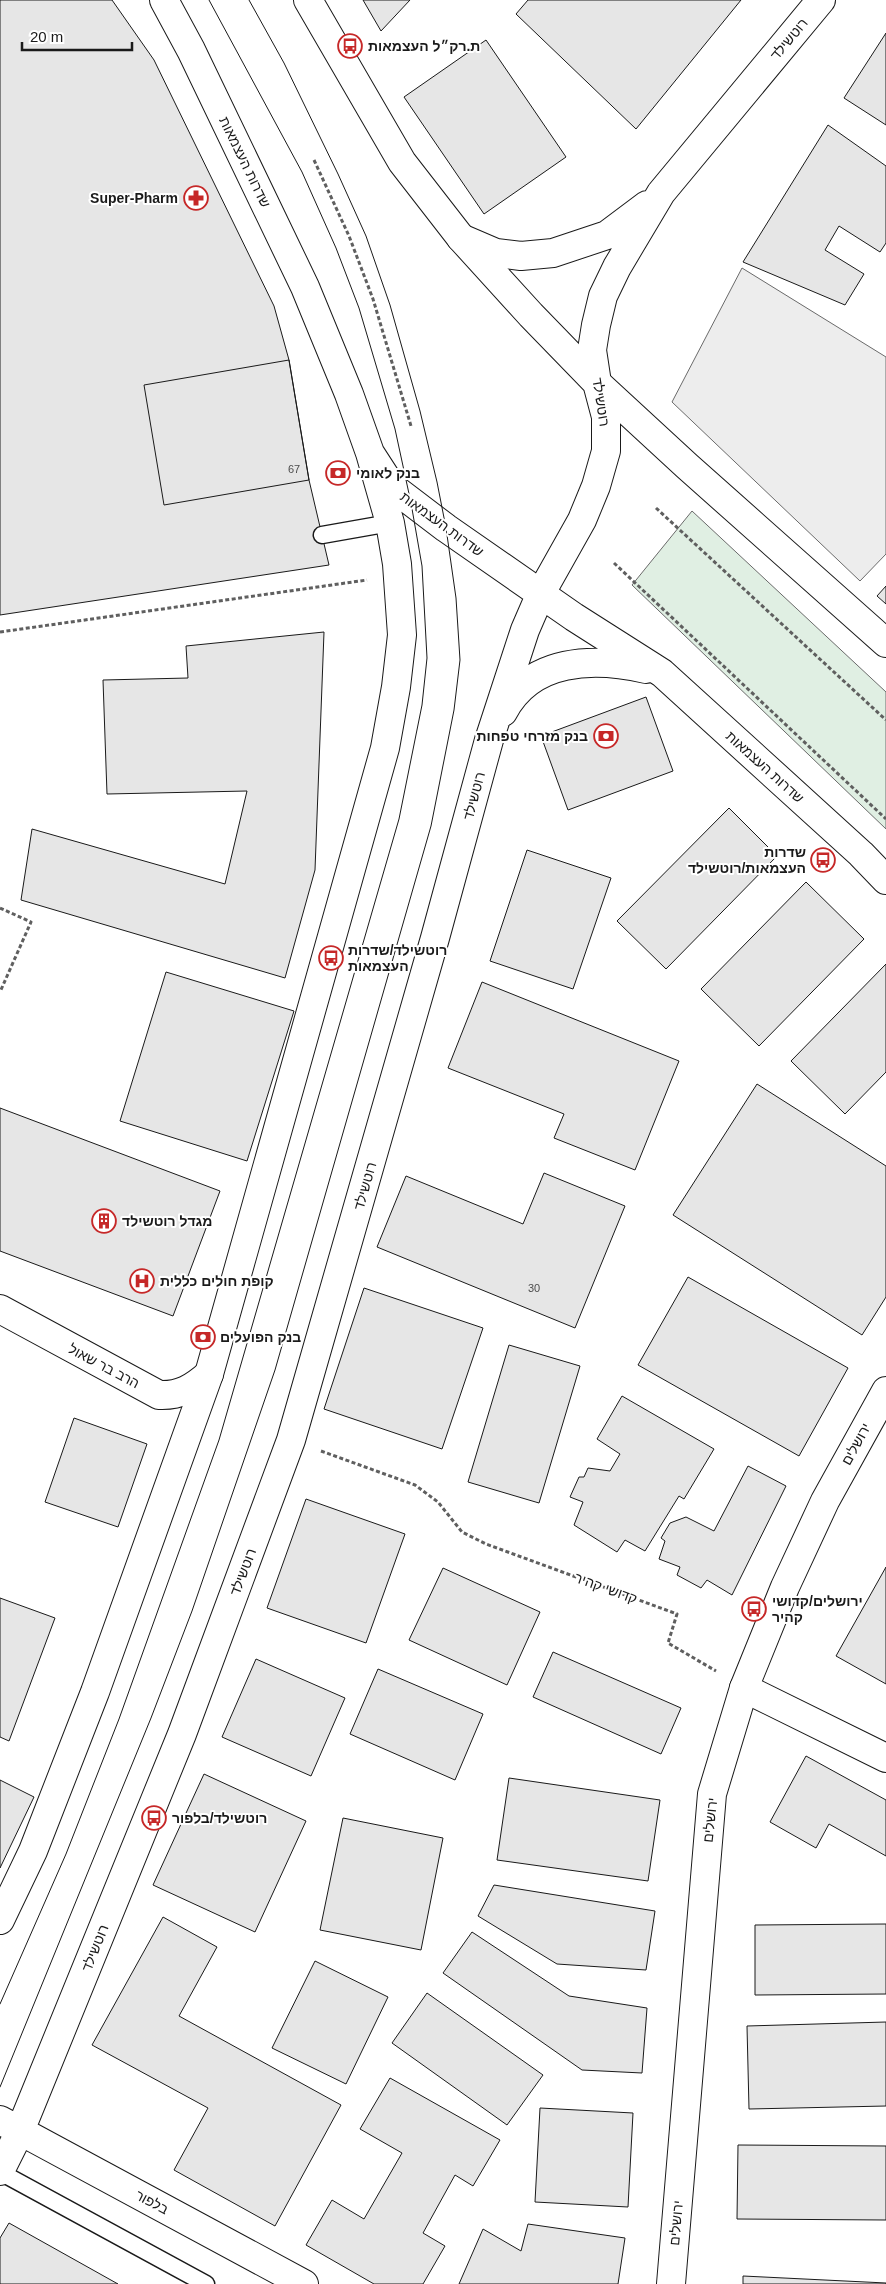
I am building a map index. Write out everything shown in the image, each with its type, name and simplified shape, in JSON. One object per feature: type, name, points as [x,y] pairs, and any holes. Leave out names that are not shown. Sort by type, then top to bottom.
[{"type":"street","name":"שדרות העצמאות","points":[[164,0],[191,50],[305,287],[346,386],[370,453],[392,487],[446,528],[574,617],[662,673],[861,854],[886,880]]},
{"type":"street","points":[[308,0],[402,162],[461,238],[531,315],[597,383],[687,466],[886,643]]},
{"type":"street","name":"רוטשילד","points":[[0,2171],[10,2125],[182,1734],[291,1440],[433,948],[489,740],[525,630],[540,593],[582,520],[596,486],[606,452],[606,417],[597,383],[592,350],[603,296],[617,266],[662,193],[821,0]]},
{"type":"street","name":"רוטשילד","points":[[461,238],[496,253],[521,256],[553,252],[607,236],[662,193]]},
{"type":"street","points":[[0,1920],[33,1851],[95,1692],[209,1374],[385,748],[396,687],[402,635],[397,564],[390,523],[370,453]]},
{"type":"street","points":[[489,740],[511,697],[533,679],[562,665],[612,662],[662,673]]},
{"type":"street","name":"הרב בר שאול","points":[[0,1309],[158,1395],[172,1395],[188,1390],[209,1374]]},
{"type":"street","name":"ירושלים","points":[[671,2284],[712,1794],[744,1688],[785,1587],[825,1501],[886,1391]]},
{"type":"street","points":[[744,1688],[886,1758]]},
{"type":"street","name":"בלפור","points":[[10,2125],[304,2284]]},
{"type":"lane","points":[[322,535],[390,523]]},
{"type":"lane","points":[[0,2171],[206,2284]]},
{"type":"path","points":[[314,160],[349,236],[373,299],[410,426]]},
{"type":"path","points":[[656,508],[886,720]]},
{"type":"path","points":[[614,563],[886,819]]},
{"type":"path","points":[[0,632],[372,580]]},
{"type":"path","points":[[0,908],[31,922],[0,992]]},
{"type":"path","name":"קדושי קהיר","points":[[291,1440],[415,1485],[438,1502],[462,1532],[486,1544],[677,1614],[668,1643],[744,1688]]},
{"type":"green space","points":[[692,511],[886,692],[886,829],[632,585]]},
{"type":"shaded area","points":[[742,268],[886,357],[886,554],[860,581],[672,402]]},
{"type":"building","points":[[0,0],[112,0],[154,60],[274,306],[289,360],[309,480],[329,565],[0,615]]},
{"type":"building","points":[[363,0],[410,0],[381,31]]},
{"type":"building","points":[[528,0],[741,0],[636,129],[516,14]]},
{"type":"building","points":[[886,33],[886,125],[844,98]]},
{"type":"building","points":[[486,40],[566,157],[484,214],[404,97]]},
{"type":"building","points":[[828,125],[886,166],[886,243],[880,252],[839,226],[825,250],[864,274],[845,305],[743,262]]},
{"type":"building","points":[[289,360],[309,480],[164,505],[144,385]]},
{"type":"building","points":[[886,586],[886,604],[877,596]]},
{"type":"building","points":[[324,632],[315,870],[285,978],[21,900],[32,829],[225,884],[247,791],[107,794],[103,680],[188,678],[186,646]]},
{"type":"building","points":[[646,697],[673,771],[568,810],[541,736]]},
{"type":"building","points":[[729,808],[777,856],[666,969],[617,921]]},
{"type":"building","points":[[527,850],[611,878],[573,989],[490,961]]},
{"type":"building","points":[[806,882],[864,939],[759,1046],[701,989]]},
{"type":"building","points":[[886,964],[886,1072],[845,1114],[791,1061]]},
{"type":"building","points":[[166,972],[294,1011],[247,1161],[120,1121]]},
{"type":"building","points":[[482,982],[679,1061],[635,1170],[554,1138],[564,1114],[448,1068]]},
{"type":"building","points":[[757,1084],[886,1166],[886,1297],[862,1335],[673,1215]]},
{"type":"building","name":"מגדל רוטשילד","points":[[0,1108],[220,1191],[173,1316],[0,1251]]},
{"type":"building","points":[[544,1173],[625,1206],[575,1328],[377,1247],[406,1176],[523,1224]]},
{"type":"building","points":[[688,1277],[848,1368],[799,1456],[638,1365]]},
{"type":"building","points":[[364,1288],[483,1328],[442,1449],[324,1409]]},
{"type":"building","points":[[509,1345],[580,1366],[539,1503],[468,1482]]},
{"type":"building","points":[[622,1396],[714,1449],[684,1499],[679,1496],[645,1551],[625,1540],[617,1552],[574,1525],[583,1502],[570,1497],[579,1477],[584,1477],[588,1468],[610,1471],[620,1454],[597,1439]]},
{"type":"building","points":[[74,1418],[147,1444],[118,1527],[45,1502]]},
{"type":"building","points":[[748,1466],[786,1486],[732,1595],[707,1580],[701,1588],[677,1575],[680,1567],[659,1559],[665,1541],[661,1538],[670,1523],[686,1517],[714,1531]]},
{"type":"building","points":[[306,1499],[405,1534],[366,1643],[267,1608]]},
{"type":"building","points":[[886,1567],[886,1684],[836,1656]]},
{"type":"building","points":[[443,1568],[540,1612],[507,1685],[409,1640]]},
{"type":"building","points":[[0,1598],[55,1618],[9,1741],[0,1737]]},
{"type":"building","points":[[553,1652],[681,1708],[661,1754],[533,1697]]},
{"type":"building","points":[[256,1659],[345,1698],[311,1776],[222,1737]]},
{"type":"building","points":[[378,1669],[483,1714],[455,1780],[350,1734]]},
{"type":"building","points":[[806,1756],[886,1800],[886,1856],[829,1824],[816,1848],[770,1822]]},
{"type":"building","points":[[204,1774],[306,1821],[255,1932],[153,1885]]},
{"type":"building","points":[[509,1778],[660,1800],[648,1881],[497,1860]]},
{"type":"building","points":[[0,1780],[34,1797],[0,1868]]},
{"type":"building","points":[[343,1818],[443,1838],[421,1950],[320,1930]]},
{"type":"building","points":[[494,1885],[655,1911],[646,1970],[557,1964],[478,1916]]},
{"type":"building","points":[[163,1917],[217,1947],[179,2016],[341,2105],[275,2226],[174,2170],[208,2108],[92,2045]]},
{"type":"building","points":[[886,1924],[886,1994],[755,1995],[755,1925]]},
{"type":"building","points":[[472,1932],[569,1996],[647,2008],[642,2073],[582,2070],[443,1973]]},
{"type":"building","points":[[315,1961],[388,1997],[346,2084],[272,2048]]},
{"type":"building","points":[[427,1993],[543,2075],[507,2125],[392,2043]]},
{"type":"building","points":[[886,2022],[886,2106],[749,2109],[747,2026]]},
{"type":"building","points":[[390,2078],[500,2140],[473,2186],[455,2175],[423,2233],[445,2246],[423,2284],[374,2284],[306,2245],[332,2200],[364,2219],[402,2153],[360,2129]]},
{"type":"building","points":[[540,2108],[633,2113],[628,2207],[535,2202]]},
{"type":"building","points":[[738,2145],[886,2146],[886,2220],[737,2219]]},
{"type":"building","points":[[9,2223],[118,2284],[0,2284],[0,2238]]},
{"type":"building","points":[[528,2224],[625,2238],[618,2284],[459,2284],[483,2229],[521,2251]]},
{"type":"building","points":[[743,2276],[886,2283],[886,2284],[743,2284]]},
{"type":"tram line","points":[[0,2004],[66,1854],[119,1719],[219,1440],[399,819],[422,705],[427,658],[422,566],[411,503],[395,429],[359,308],[336,248],[302,172],[209,0]]},
{"type":"tram line","points":[[0,2087],[151,1718],[192,1611],[275,1370],[431,826],[454,710],[460,660],[456,598],[437,482],[420,411],[390,305],[366,236],[338,174],[284,63],[249,0]]},
{"type":"place","name":"ת.רק״ל העצמאות","points":[[350,46]]},
{"type":"place","name":"Super-Pharm","points":[[196,198]]},
{"type":"place","name":"בנק לאומי","points":[[338,473]]},
{"type":"place","name":"בנק מזרחי טפחות","points":[[606,736]]},
{"type":"place","name":"שדרות העצמאות/רוטשילד","points":[[823,860]]},
{"type":"place","name":"רוטשילד/שדרות העצמאות","points":[[331,958]]},
{"type":"place","name":"מגדל רוטשילד","points":[[104,1221]]},
{"type":"place","name":"קופת חולים כללית","points":[[142,1281]]},
{"type":"place","name":"בנק הפועלים","points":[[203,1337]]},
{"type":"place","name":"ירושלים/קדושי קהיר","points":[[754,1609]]},
{"type":"place","name":"רוטשילד/בלפור","points":[[154,1818]]}]
